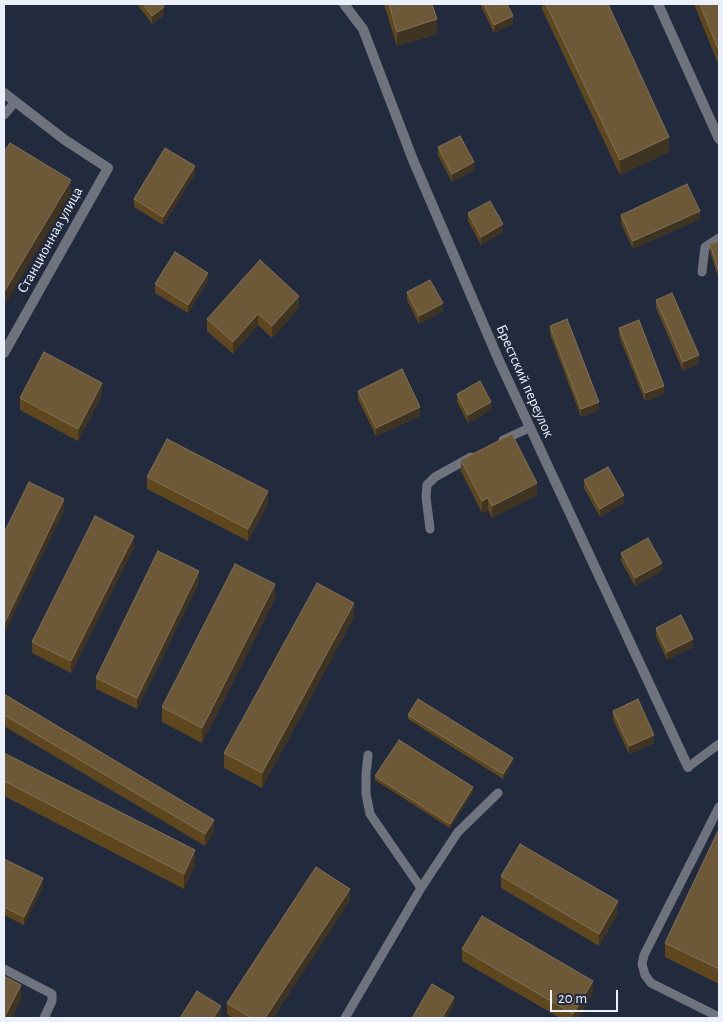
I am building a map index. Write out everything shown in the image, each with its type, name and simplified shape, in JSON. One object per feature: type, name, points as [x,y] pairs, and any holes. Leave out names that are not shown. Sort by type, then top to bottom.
[{"type":"street","name":"Брестский переулок","points":[[344,4],[363,29],[413,160],[500,363],[688,767]]},
{"type":"street","points":[[658,4],[719,139]]},
{"type":"street","points":[[4,93],[15,102]]},
{"type":"street","name":"Станционная улица","points":[[4,353],[108,168],[65,140],[15,102]]},
{"type":"lane","points":[[4,115],[15,102]]},
{"type":"lane","points":[[702,272],[705,247],[719,238]]},
{"type":"lane","points":[[495,444],[529,428]]},
{"type":"lane","points":[[430,529],[426,497],[427,484],[434,477],[478,454]]},
{"type":"lane","points":[[688,767],[719,744]]},
{"type":"lane","points":[[368,755],[366,794],[370,814],[422,888]]},
{"type":"lane","points":[[346,1018],[422,888],[458,832],[498,793]]},
{"type":"lane","points":[[719,807],[644,955],[642,964],[645,975],[651,983],[719,1017]]},
{"type":"lane","points":[[4,969],[52,994],[52,1001],[44,1018]]},
{"type":"building","points":[[143,4],[162,4],[164,7],[152,16]]},
{"type":"building","points":[[389,4],[432,4],[437,19],[397,32]]},
{"type":"building","points":[[484,4],[507,4],[513,16],[494,25]]},
{"type":"building","points":[[546,4],[608,4],[669,137],[620,160]]},
{"type":"building","points":[[700,4],[719,4],[719,51]]},
{"type":"building","points":[[460,136],[474,162],[452,174],[438,147]]},
{"type":"building","points":[[10,143],[71,180],[4,292],[4,152]]},
{"type":"building","points":[[165,148],[195,166],[163,217],[134,199]]},
{"type":"building","points":[[687,184],[700,211],[633,241],[621,215]]},
{"type":"building","points":[[490,201],[503,224],[481,237],[468,213]]},
{"type":"building","points":[[719,241],[719,272],[710,244]]},
{"type":"building","points":[[175,252],[208,273],[188,305],[155,284]]},
{"type":"building","points":[[260,260],[299,296],[272,326],[258,314],[233,342],[207,319]]},
{"type":"building","points":[[430,280],[443,303],[419,316],[407,292]]},
{"type":"building","points":[[672,293],[699,355],[683,362],[656,300]]},
{"type":"building","points":[[567,319],[599,402],[581,409],[550,326]]},
{"type":"building","points":[[639,320],[664,386],[645,393],[619,328]]},
{"type":"building","points":[[44,352],[102,383],[78,429],[20,398]]},
{"type":"building","points":[[402,369],[420,407],[376,428],[358,391]]},
{"type":"building","points":[[480,381],[491,402],[468,415],[457,394]]},
{"type":"building","points":[[512,434],[537,483],[492,506],[488,498],[482,501],[461,460]]},
{"type":"building","points":[[167,439],[268,491],[248,529],[147,477]]},
{"type":"building","points":[[608,467],[624,495],[600,509],[584,480]]},
{"type":"building","points":[[29,482],[64,499],[4,624],[4,533]]},
{"type":"building","points":[[95,516],[134,536],[71,661],[32,642]]},
{"type":"building","points":[[648,538],[662,563],[635,578],[621,553]]},
{"type":"building","points":[[158,551],[199,571],[137,698],[96,678]]},
{"type":"building","points":[[235,564],[275,584],[202,728],[162,707]]},
{"type":"building","points":[[317,583],[354,603],[262,773],[224,753]]},
{"type":"building","points":[[681,615],[693,639],[667,652],[656,628]]},
{"type":"building","points":[[4,694],[214,820],[205,834],[4,715]]},
{"type":"building","points":[[418,699],[513,758],[503,774],[408,715]]},
{"type":"building","points":[[638,699],[654,735],[629,746],[613,711]]},
{"type":"building","points":[[399,740],[473,787],[450,824],[375,776]]},
{"type":"building","points":[[4,753],[195,850],[184,874],[4,781]]},
{"type":"building","points":[[719,829],[719,969],[665,943]]},
{"type":"building","points":[[520,844],[618,901],[599,934],[501,876]]},
{"type":"building","points":[[4,859],[43,878],[24,917],[4,907]]},
{"type":"building","points":[[316,867],[350,889],[265,1018],[251,1018],[227,1003]]},
{"type":"building","points":[[482,916],[593,981],[573,1014],[462,949]]},
{"type":"building","points":[[4,976],[21,985],[4,1018]]},
{"type":"building","points":[[432,984],[454,997],[442,1018],[412,1018]]},
{"type":"building","points":[[197,991],[221,1006],[213,1018],[180,1018]]}]
